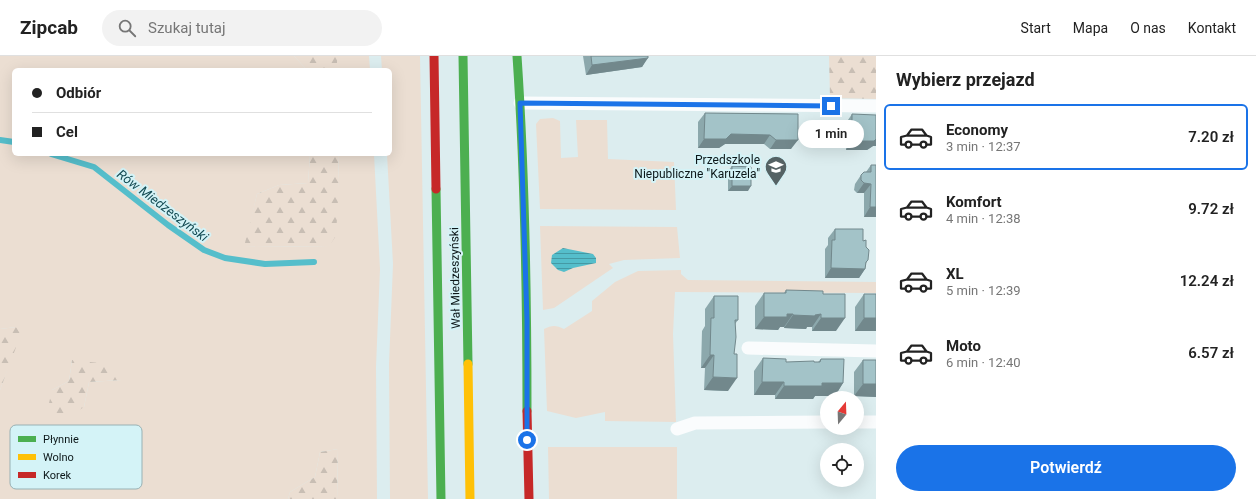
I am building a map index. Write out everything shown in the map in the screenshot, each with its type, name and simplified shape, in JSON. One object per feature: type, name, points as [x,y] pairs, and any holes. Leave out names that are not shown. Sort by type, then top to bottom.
[{"type":"main road","name":"Wał Miedzeszyński","points":[[434,56],[441,499]]},
{"type":"main road","name":"Wał Miedzeszyński","points":[[463,56],[470,499]]},
{"type":"main road","points":[[517,56],[520,103],[527,320],[529,499]]},
{"type":"lane","points":[[520,103],[876,106]]},
{"type":"lane","points":[[748,348],[876,351]]},
{"type":"lane","points":[[677,429],[695,423],[820,422]]},
{"type":"lane","points":[[864,422],[876,422]]},
{"type":"green space","points":[[0,56],[294,56],[305,68],[12,68],[12,156],[310,156],[308,183],[279,185],[257,194],[245,247],[329,246],[339,181],[338,156],[374,156],[380,269],[376,367],[377,499],[337,499],[338,449],[320,452],[315,477],[290,492],[288,499],[0,499],[0,390],[7,370],[16,327],[0,329]],"holes":[[[72,360],[121,380],[89,382],[84,407],[52,390],[69,381]]]},
{"type":"green space","points":[[294,56],[337,56],[337,68],[305,68]]},
{"type":"green space","points":[[337,56],[369,56],[370,68],[337,68]]},
{"type":"green space","points":[[381,56],[420,56],[428,499],[390,499],[389,364],[393,264],[387,156],[392,156],[392,68],[382,68]]},
{"type":"green space","points":[[829,56],[876,56],[876,99],[830,98]]},
{"type":"green space","points":[[553,118],[560,121],[561,158],[578,157],[576,120],[607,120],[608,159],[674,162],[676,210],[540,209],[536,124],[540,119]]},
{"type":"green space","points":[[310,156],[338,156],[339,181],[336,236],[329,246],[244,247],[257,194],[279,185],[308,183]]},
{"type":"green space","points":[[540,226],[677,227],[680,258],[624,260],[609,264],[613,268],[554,308],[543,310]]},
{"type":"green space","points":[[681,270],[681,274],[688,280],[876,282],[876,293],[675,292],[673,334],[676,422],[605,421],[605,412],[576,418],[547,411],[544,329],[554,326],[564,329],[592,311],[592,301],[615,282],[638,271]]},
{"type":"green space","points":[[16,327],[21,334],[0,390],[0,329]]},
{"type":"green space","points":[[72,360],[117,365],[121,380],[89,382],[84,407],[67,418],[47,412],[52,390],[69,381]]},
{"type":"green space","points":[[548,447],[677,447],[677,499],[549,499]]},
{"type":"green space","points":[[338,449],[337,499],[288,499],[290,492],[315,477],[320,452]]},
{"type":"water","points":[[563,248],[593,254],[596,258],[596,263],[573,268],[564,272],[558,270],[551,263],[552,255]]},
{"type":"building","points":[[591,56],[648,56],[648,58],[592,65]]},
{"type":"building","points":[[705,113],[798,114],[798,140],[776,140],[770,135],[731,134],[726,139],[704,139]]},
{"type":"building","points":[[852,114],[876,115],[876,139],[874,141],[852,141]]},
{"type":"building","points":[[871,165],[876,165],[876,207],[870,207],[871,184],[864,183],[861,180],[861,175],[864,172],[871,172]]},
{"type":"building","points":[[732,166],[751,167],[751,186],[732,186]]},
{"type":"building","points":[[835,229],[863,229],[863,241],[866,240],[866,247],[869,250],[865,269],[831,268],[832,240],[835,240]]},
{"type":"building","points":[[786,290],[823,291],[823,294],[845,294],[845,318],[821,318],[821,314],[815,316],[787,314],[787,317],[764,317],[764,293],[786,293]]},
{"type":"building","points":[[864,294],[876,294],[876,318],[864,318]]},
{"type":"building","points":[[714,296],[738,296],[738,320],[735,320],[736,337],[734,354],[737,354],[737,378],[713,377],[714,355],[710,355],[711,318],[714,318]]},
{"type":"building","points":[[763,358],[786,359],[786,362],[820,362],[821,359],[844,359],[843,383],[822,383],[822,386],[784,386],[784,382],[762,382]]},
{"type":"building","points":[[863,360],[876,360],[876,384],[863,384]]},
{"type":"waterway","name":"Rów Miedzeszyński","points":[[0,140],[12,142]]},
{"type":"waterway","name":"Rów Miedzeszyński","points":[[58,156],[94,167],[168,225],[204,250],[225,258],[265,264],[314,262]]},
{"type":"traffic: fast","points":[[463,56],[468,364]]},
{"type":"traffic: fast","points":[[517,56],[525,234],[527,411]]},
{"type":"traffic: fast","points":[[436,189],[441,499]]},
{"type":"traffic: slow","points":[[468,364],[470,499]]},
{"type":"traffic: jam","points":[[434,56],[436,189]]},
{"type":"traffic: jam","points":[[527,411],[529,499]]},
{"type":"place","name":"Przedszkole Niepubliczne \"Karuzela\"","points":[[776,186]]},
{"type":"route","points":[[527,440],[527,320],[520,103],[831,106]]}]
